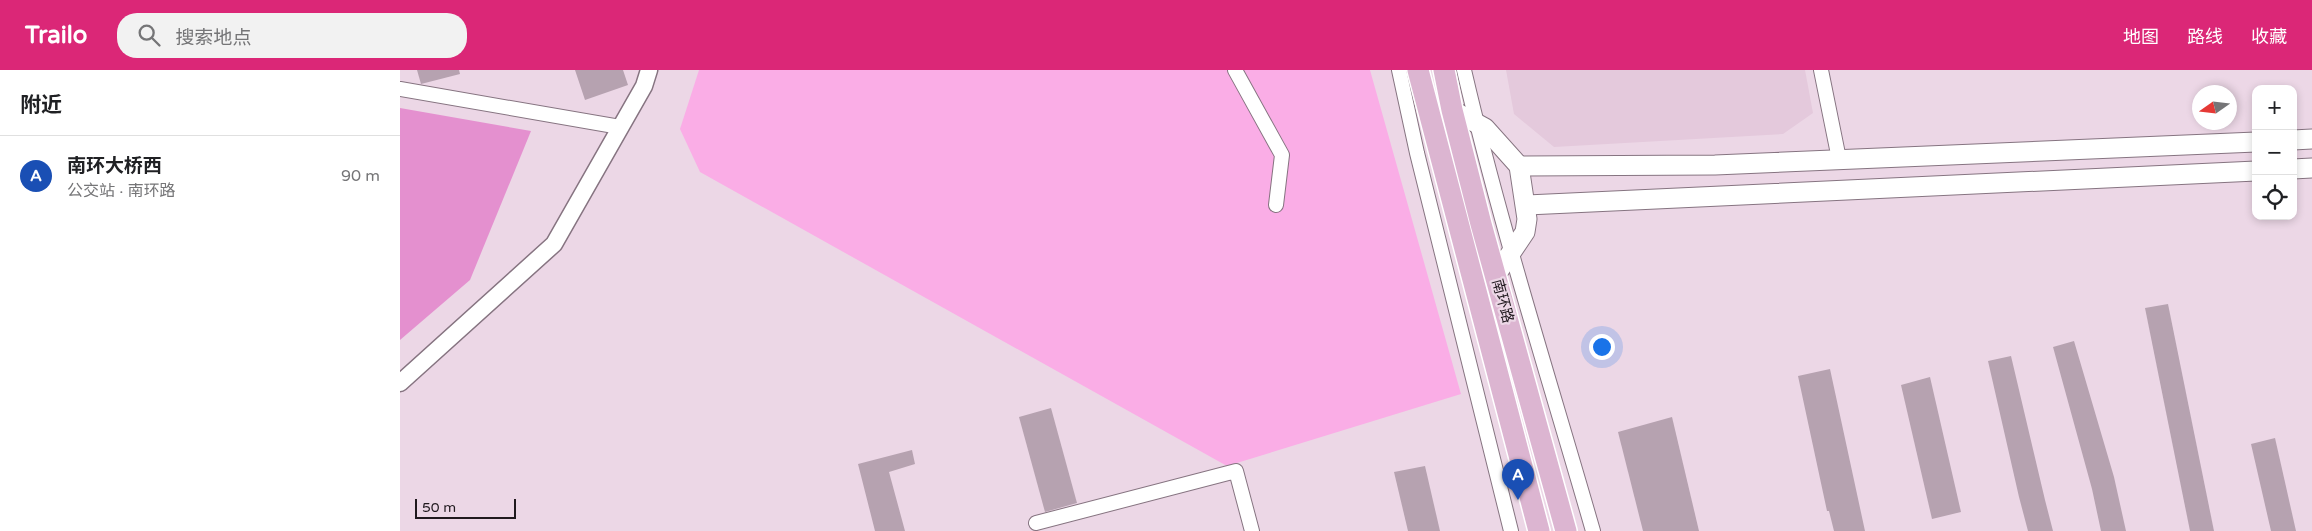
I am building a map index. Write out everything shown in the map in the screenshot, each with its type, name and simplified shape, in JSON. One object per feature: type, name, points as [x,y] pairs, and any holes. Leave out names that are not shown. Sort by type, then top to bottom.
[{"type":"main road","name":"南环路","points":[[1418,70],[1539,531]]},
{"type":"main road","name":"南环路","points":[[1444,70],[1452,110],[1481,224],[1566,531]]},
{"type":"main road","points":[[1452,110],[1485,128],[1505,148],[1519,166],[1526,205],[1527,219],[1525,232],[1496,275]]},
{"type":"main road","points":[[2297,140],[2312,139]]},
{"type":"main road","points":[[1519,166],[1715,165],[2252,142]]},
{"type":"main road","points":[[2297,169],[2312,168]]},
{"type":"main road","points":[[1526,205],[2252,171]]},
{"type":"street","points":[[400,383],[554,244],[644,86],[649,70]]},
{"type":"street","points":[[1235,70],[1282,155],[1276,205]]},
{"type":"street","points":[[1399,70],[1417,153],[1512,531]]},
{"type":"street","points":[[1464,70],[1512,250],[1593,531]]},
{"type":"street","points":[[1821,70],[1839,160]]},
{"type":"street","points":[[400,89],[620,128]]},
{"type":"street","points":[[1036,523],[1236,471],[1252,531]]},
{"type":"shaded area","points":[[699,70],[1370,70],[1461,394],[1227,466],[700,172],[680,129]]},
{"type":"shaded area","points":[[1506,70],[1805,70],[1813,113],[1783,134],[1554,147],[1514,114]]},
{"type":"shaded area","points":[[400,108],[531,131],[470,280],[400,340]]},
{"type":"building","points":[[417,70],[459,70],[460,74],[421,84]]},
{"type":"building","points":[[575,70],[623,70],[628,85],[585,100]]},
{"type":"building","points":[[2168,304],[2214,531],[2190,531],[2145,308]]},
{"type":"building","points":[[2074,341],[2114,477],[2126,531],[2101,531],[2092,489],[2053,347]]},
{"type":"building","points":[[2011,356],[2053,531],[2028,531],[2019,497],[1988,361]]},
{"type":"building","points":[[1830,369],[1865,531],[1834,531],[1829,511],[1827,511],[1798,376]]},
{"type":"building","points":[[1930,377],[1961,512],[1932,519],[1901,385]]},
{"type":"building","points":[[1051,408],[1077,503],[1045,512],[1019,417]]},
{"type":"building","points":[[1672,417],[1699,531],[1643,531],[1618,432]]},
{"type":"building","points":[[2275,438],[2296,531],[2271,531],[2251,444]]},
{"type":"building","points":[[912,450],[915,464],[889,472],[905,531],[875,531],[858,464]]},
{"type":"building","points":[[1425,466],[1440,531],[1408,531],[1394,472]]},
{"type":"place","name":"南环大桥西","points":[[1518,500]]}]
